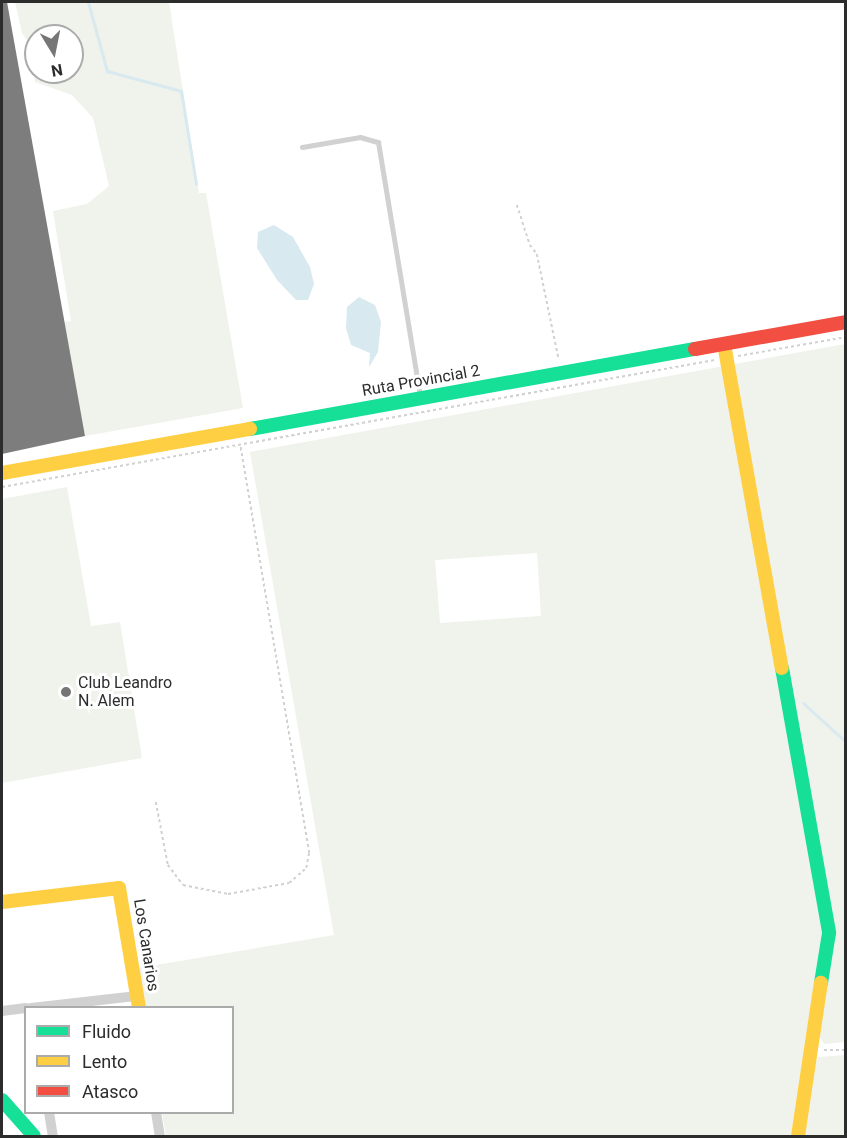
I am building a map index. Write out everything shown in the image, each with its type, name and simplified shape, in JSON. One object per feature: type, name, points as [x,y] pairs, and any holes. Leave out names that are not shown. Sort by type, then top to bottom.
[{"type":"street","name":"Ruta Provincial 2","points":[[2,473],[238,438],[420,398],[846,322]]},
{"type":"street","points":[[724,344],[828,926],[798,1137]]},
{"type":"street","name":"Los Canarios","points":[[2,902],[119,888],[138,1002]]},
{"type":"street","points":[[53,1006],[138,1002]]},
{"type":"street","points":[[2,1011],[24,1008]]},
{"type":"street","points":[[2,1100],[34,1137]]},
{"type":"street","points":[[49,1114],[53,1137]]},
{"type":"street","points":[[156,1114],[160,1137]]},
{"type":"lane","points":[[302,147],[360,137],[378,142],[420,398]]},
{"type":"path","points":[[517,205],[530,245],[537,254],[562,373]]},
{"type":"path","points":[[2,487],[238,438],[726,358],[846,336]]},
{"type":"path","points":[[156,802],[168,865],[183,885],[228,894],[289,883],[306,868],[309,853],[238,438]]},
{"type":"path","points":[[811,1047],[846,1050]]},
{"type":"shaded area","points":[[15,2],[169,2],[199,193],[206,193],[243,408],[85,436],[64,322],[71,321],[53,211],[87,204],[109,186],[93,118],[72,95],[41,84],[84,84],[84,24],[24,24],[24,36]]},
{"type":"shaded area","points":[[274,225],[293,237],[310,267],[314,284],[308,300],[296,300],[277,280],[257,248],[258,232]]},
{"type":"shaded area","points":[[359,297],[375,305],[381,322],[378,352],[369,367],[370,353],[351,345],[346,328],[347,307]]},
{"type":"shaded area","points":[[845,344],[845,1042],[824,1044],[819,1036],[822,931],[791,1136],[166,1136],[162,1114],[234,1114],[234,1006],[145,1006],[138,968],[334,935],[250,452]],"holes":[[[537,553],[541,616],[440,623],[435,560]]]},
{"type":"shaded area","name":"Club Leandro N. Alem","points":[[67,487],[91,626],[120,622],[142,758],[2,783],[2,499]]},
{"type":"shaded area","points":[[845,1055],[845,1136],[803,1136],[818,1057]]},
{"type":"building","points":[[2,2],[7,2],[85,436],[2,454]]},
{"type":"waterway","points":[[88,2],[107,71],[181,91],[196,184]]},
{"type":"waterway","points":[[803,703],[846,742]]},
{"type":"traffic: fast","points":[[250,429],[695,349]]},
{"type":"traffic: fast","points":[[782,668],[829,933],[821,983]]},
{"type":"traffic: fast","points":[[2,1100],[34,1136]]},
{"type":"traffic: slow","points":[[724,344],[782,668]]},
{"type":"traffic: slow","points":[[2,473],[250,429]]},
{"type":"traffic: slow","points":[[2,902],[119,888],[139,1006]]},
{"type":"traffic: slow","points":[[798,1136],[821,983]]},
{"type":"traffic: jam","points":[[695,349],[846,322]]},
{"type":"place","name":"Club Leandro N. Alem","points":[[66,692]]}]
